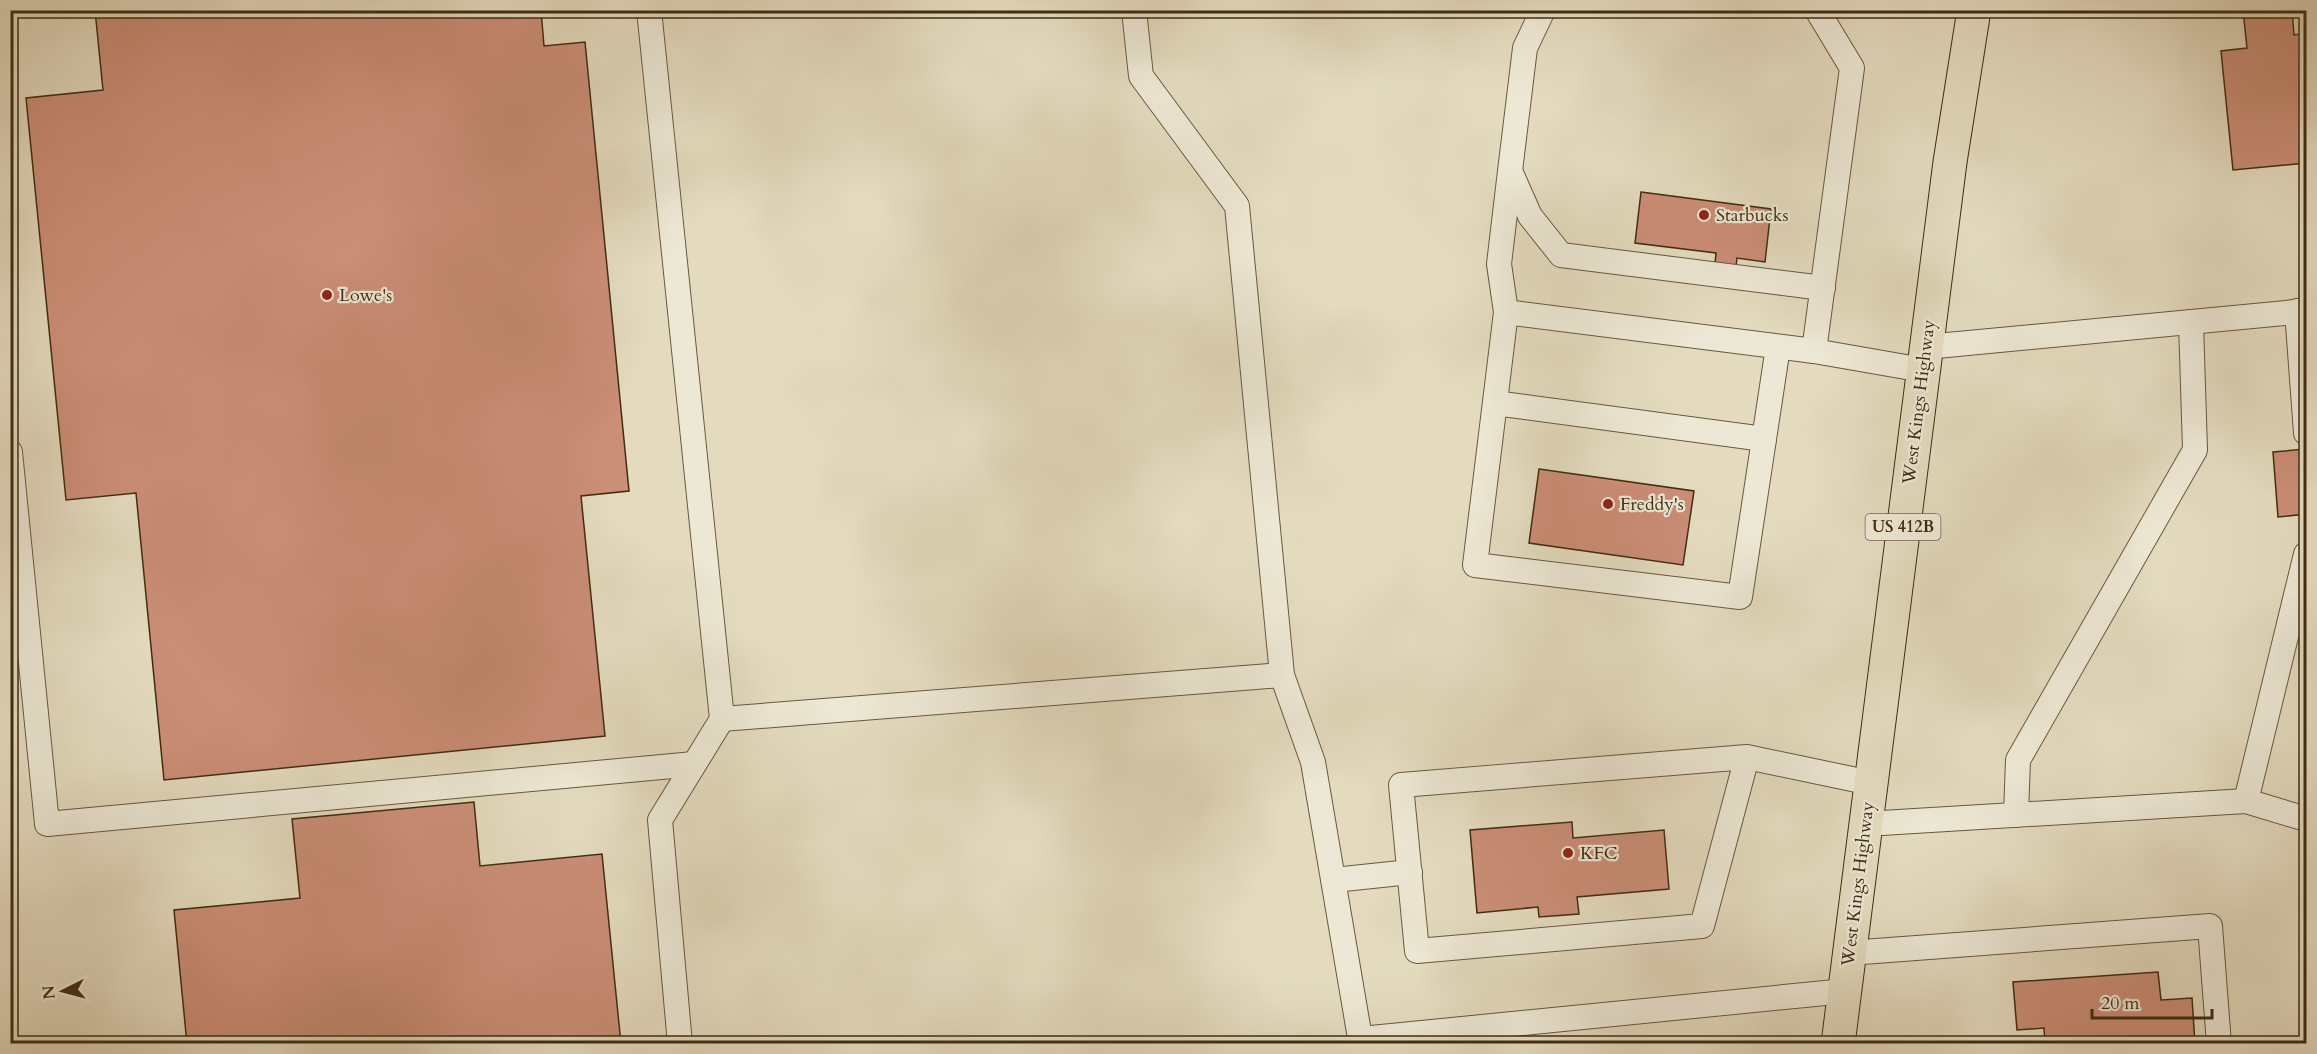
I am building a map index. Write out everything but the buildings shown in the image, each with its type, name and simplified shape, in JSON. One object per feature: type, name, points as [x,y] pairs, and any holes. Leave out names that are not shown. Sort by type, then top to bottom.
[{"type":"main road","name":"West Kings Highway","points":[[1838,1044],[1950,162],[1974,10]]},
{"type":"lane","points":[[649,10],[722,719],[660,820],[680,1044]]},
{"type":"lane","points":[[1134,10],[1141,76],[1237,206],[1282,675],[1313,762],[1361,1041],[1845,991]]},
{"type":"lane","points":[[1543,10],[1525,48],[1499,264],[1506,312],[1475,565],[1740,597],[1778,347]]},
{"type":"lane","points":[[1814,351],[1852,68],[1818,10]]},
{"type":"lane","points":[[1510,171],[1530,216],[1560,255],[1822,288]]},
{"type":"lane","points":[[1506,312],[1814,351],[1925,358],[2191,322],[2302,311],[2307,433]]},
{"type":"lane","points":[[2016,815],[2018,760],[2194,450],[2191,322]]},
{"type":"lane","points":[[1495,404],[1764,439]]},
{"type":"lane","points":[[10,452],[47,824],[694,764]]},
{"type":"lane","points":[[2246,801],[2307,554]]},
{"type":"lane","points":[[722,719],[1282,675]]},
{"type":"lane","points":[[1747,757],[1702,926],[1418,951],[1401,785],[1747,757],[1871,783]]},
{"type":"lane","points":[[1865,824],[2246,801],[2307,819]]},
{"type":"lane","points":[[1334,880],[1410,872]]},
{"type":"lane","points":[[1850,954],[2210,926],[2219,1044]]},
{"type":"place","name":"Starbucks","points":[[1704,215]]},
{"type":"place","name":"Lowe's","points":[[327,295]]},
{"type":"place","name":"Freddy's","points":[[1608,504]]},
{"type":"place","name":"KFC","points":[[1568,853]]}]
